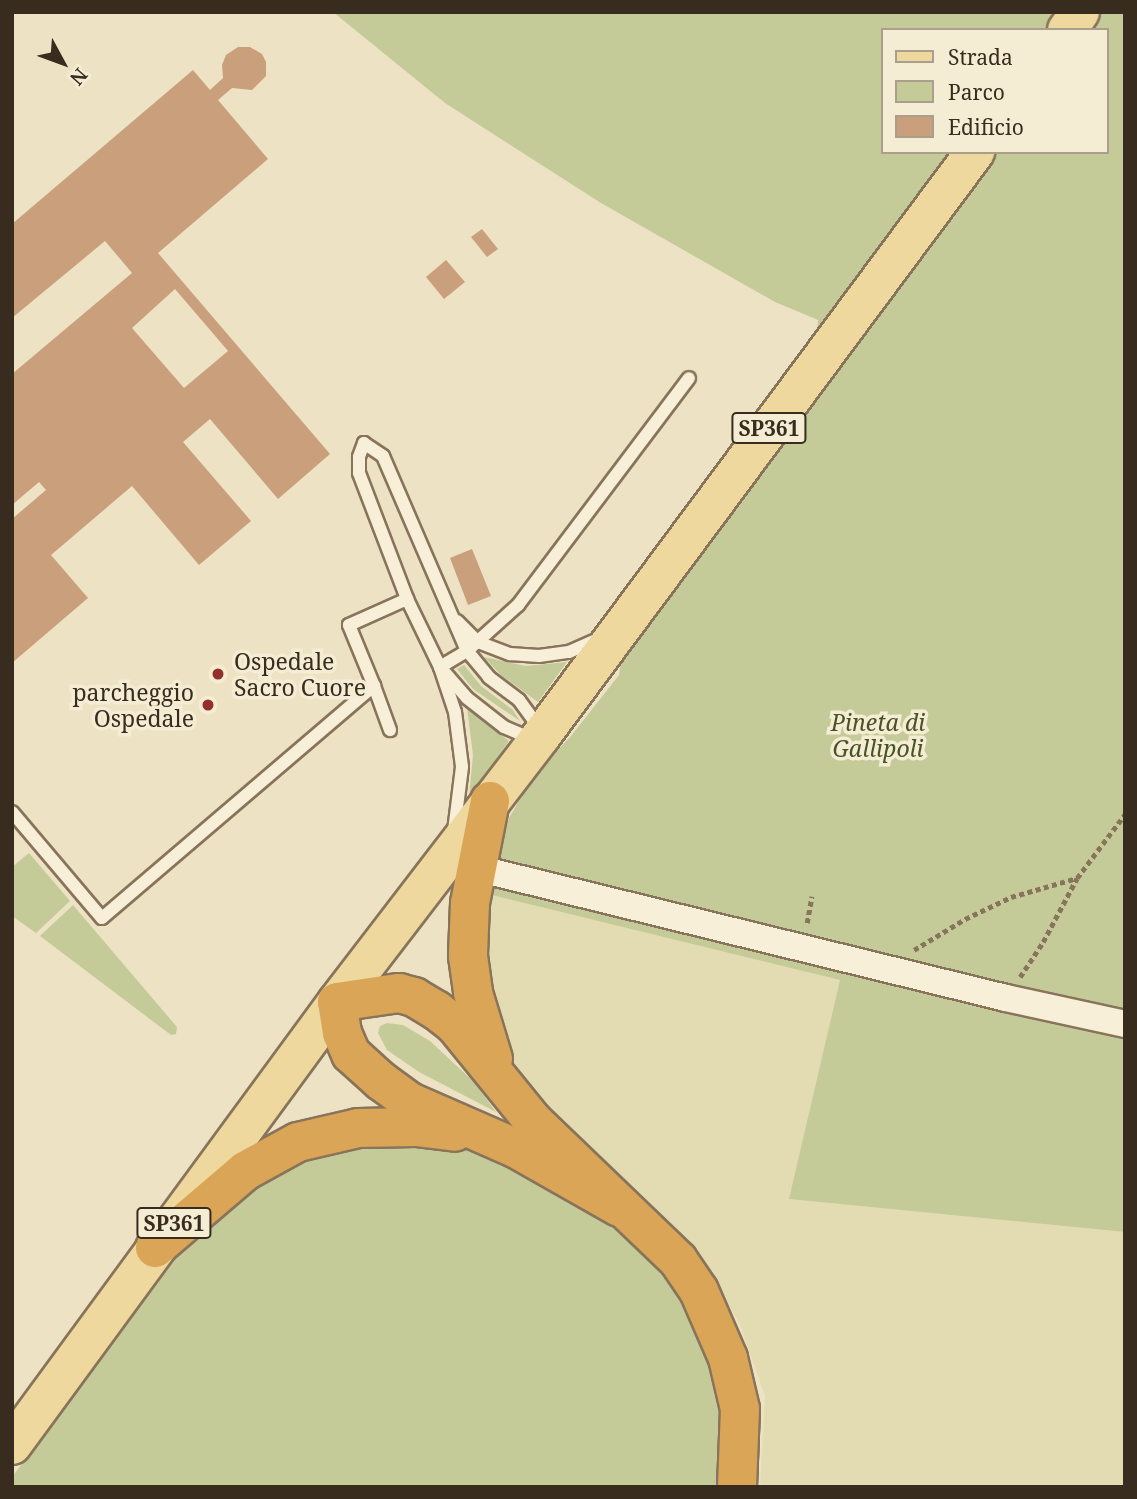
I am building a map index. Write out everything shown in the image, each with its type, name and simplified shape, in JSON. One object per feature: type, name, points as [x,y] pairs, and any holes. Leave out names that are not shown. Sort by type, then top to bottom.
[{"type":"highway","points":[[491,801],[464,860],[470,903],[468,956],[473,993],[500,1077]]},
{"type":"highway","points":[[620,1207],[515,1149],[410,1101],[366,1069],[346,1045],[337,1002],[384,994],[414,997],[455,1025],[500,1077],[533,1121],[678,1260],[699,1291],[728,1358],[740,1409],[737,1487]]},
{"type":"highway","points":[[155,1248],[245,1171],[298,1142],[358,1128],[416,1127],[460,1133],[515,1149]]},
{"type":"main road","points":[[1068,28],[1080,12]]},
{"type":"main road","name":"SP361","points":[[491,801],[974,154]]},
{"type":"main road","name":"SP361","points":[[15,1436],[337,1002],[464,860]]},
{"type":"street","points":[[464,860],[888,969],[1125,1024]]},
{"type":"lane","points":[[440,667],[478,642],[526,596],[689,378]]},
{"type":"lane","points":[[440,667],[467,698],[503,727],[525,736],[541,736],[535,722],[519,700],[489,677],[467,651],[383,456],[364,443],[359,457],[359,473],[407,599],[440,667],[455,712],[462,750],[464,860]]},
{"type":"lane","points":[[390,730],[349,625],[407,599]]},
{"type":"lane","points":[[448,611],[478,642],[510,654],[538,656],[569,652],[620,630]]},
{"type":"lane","points":[[12,812],[102,918],[374,686]]},
{"type":"path","points":[[1006,998],[1043,942],[1077,878],[1125,814]]},
{"type":"path","points":[[888,969],[965,919],[1011,897],[1077,878]]},
{"type":"shaded area","points":[[488,894],[840,980],[790,1199],[1125,1232],[1125,1487],[760,1487],[765,1396],[739,1322],[698,1256],[666,1221],[538,1102],[513,1060],[493,1012],[484,962]]},
{"type":"green space","name":"Pineta di Gallipoli","points":[[333,12],[1125,12],[1125,1232],[789,1199],[840,980],[488,894],[509,818],[534,775],[571,736],[619,675],[621,663],[813,405],[818,320],[775,302],[601,203],[445,103]]},
{"type":"green space","points":[[484,657],[526,666],[567,662],[538,702],[501,675]]},
{"type":"green space","points":[[464,665],[481,686],[513,710],[520,721],[473,689],[457,669]]},
{"type":"green space","points":[[467,708],[509,741],[469,797],[473,755]]},
{"type":"green space","points":[[29,853],[70,901],[36,933],[12,916],[12,867]]},
{"type":"green space","points":[[73,905],[177,1027],[176,1034],[171,1035],[40,936]]},
{"type":"green space","points":[[387,1023],[403,1025],[430,1041],[473,1081],[496,1112],[419,1072],[387,1050],[378,1033],[380,1026]]},
{"type":"green space","points":[[426,1140],[477,1149],[615,1224],[660,1270],[703,1339],[721,1406],[718,1487],[12,1487],[12,1477],[174,1260],[222,1207],[271,1170],[333,1147]]},
{"type":"building","points":[[238,47],[250,47],[262,54],[266,62],[266,76],[252,90],[232,88],[218,100],[268,159],[158,253],[330,454],[278,499],[210,419],[183,442],[251,521],[199,565],[132,486],[51,555],[88,598],[12,663],[12,519],[46,490],[39,482],[12,505],[12,374],[132,273],[105,241],[12,318],[12,224],[193,70],[210,90],[223,78],[222,65],[226,55]],"holes":[[[175,289],[228,351],[184,388],[132,328]]]},
{"type":"building","points":[[482,229],[498,249],[487,257],[471,237]]},
{"type":"building","points":[[446,260],[465,282],[444,299],[426,277]]},
{"type":"building","points":[[472,549],[491,596],[468,605],[450,558]]},
{"type":"place","name":"Ospedale Sacro Cuore","points":[[218,674]]},
{"type":"place","name":"parcheggio Ospedale","points":[[208,705]]}]
